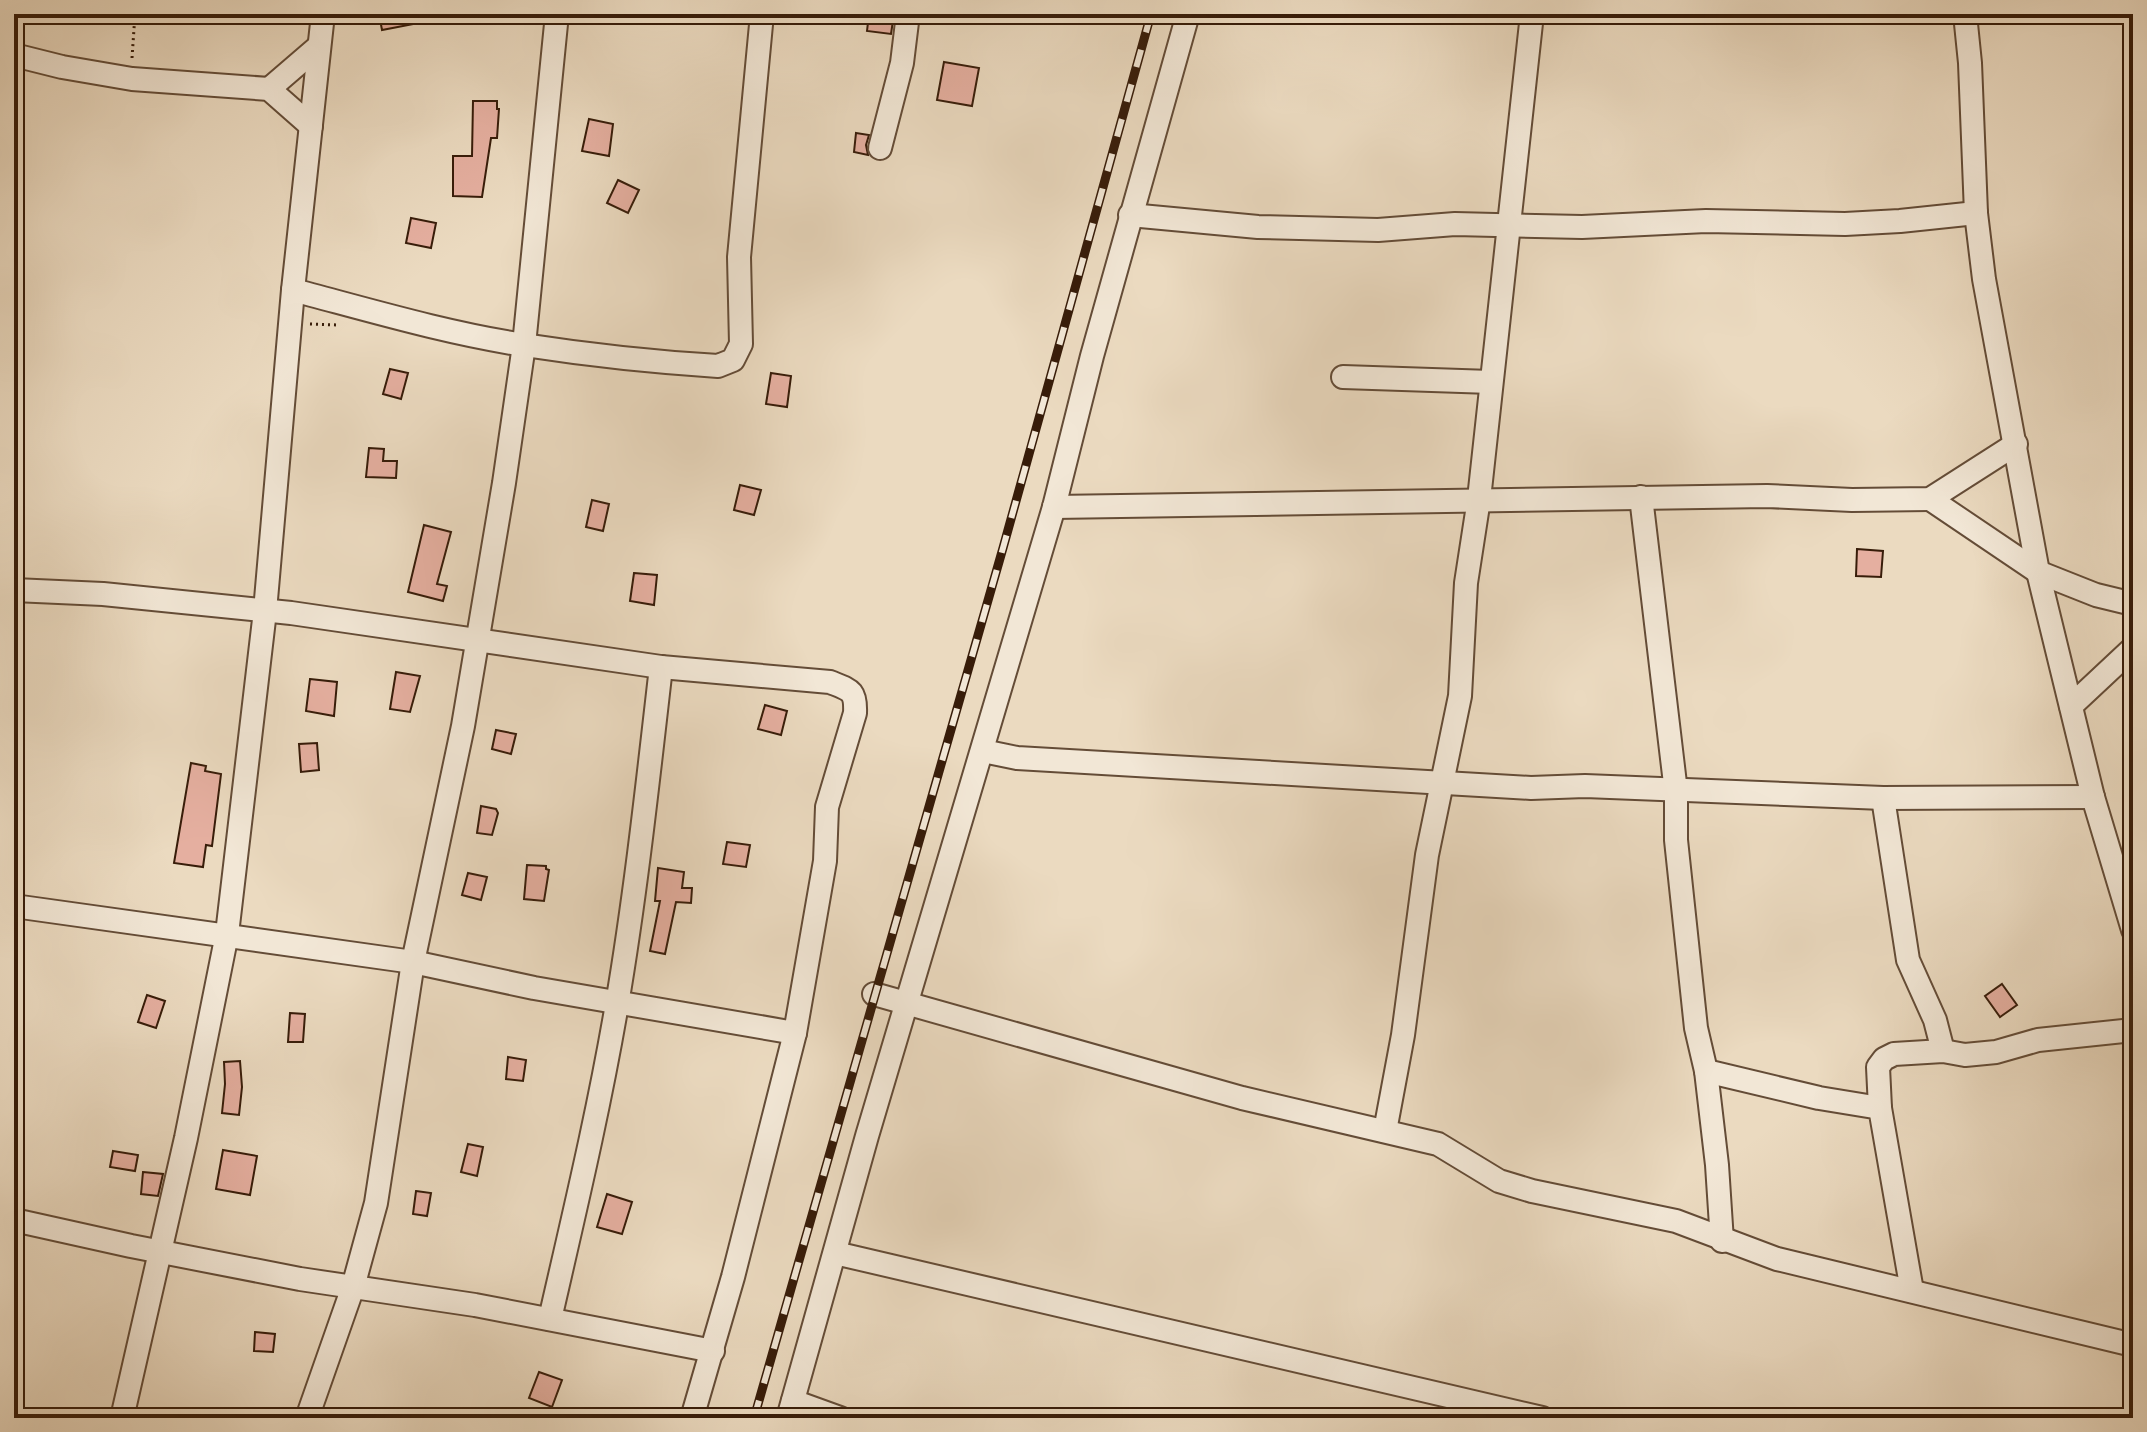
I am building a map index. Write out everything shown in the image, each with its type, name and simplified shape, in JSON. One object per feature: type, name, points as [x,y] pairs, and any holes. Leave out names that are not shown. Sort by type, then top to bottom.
[{"type":"street","points":[[307,1418],[353,1287],[376,1203],[413,962],[445,817],[478,641],[524,345],[557,14]]},
{"type":"street","points":[[293,290],[406,320],[524,345],[642,361],[718,366],[733,360],[741,344],[739,257],[762,14]]},
{"type":"street","points":[[880,148],[902,63],[908,14]]},
{"type":"street","points":[[840,1418],[791,1410],[906,1002],[1054,507],[1130,215],[1188,14]]},
{"type":"street","points":[[1385,1131],[1403,1035],[1427,855],[1460,696],[1466,583],[1479,499],[1532,14]]},
{"type":"street","points":[[1965,14],[1976,213],[1984,279],[2038,572],[2093,797],[2133,930]]},
{"type":"street","points":[[122,1418],[204,1057],[227,934],[265,611],[293,290],[322,17]]},
{"type":"street","points":[[269,89],[319,46]]},
{"type":"street","points":[[14,55],[132,79],[269,89],[311,126]]},
{"type":"street","points":[[1130,215],[1195,223],[1378,230],[1441,225],[1582,227],[1706,221],[1845,224],[1976,213]]},
{"type":"street","points":[[1343,377],[1491,382]]},
{"type":"street","points":[[1054,507],[1641,497],[1930,499],[2016,444]]},
{"type":"street","points":[[1641,497],[1676,792],[1676,840],[1696,1028],[1706,1071],[1717,1165],[1722,1241]]},
{"type":"street","points":[[1930,499],[2038,572],[2096,595],[2133,604]]},
{"type":"street","points":[[14,590],[103,594],[265,611],[661,667],[830,682],[848,689],[855,699],[855,713],[827,807],[825,861],[795,1033],[713,1351],[692,1418]]},
{"type":"street","points":[[2071,706],[2133,648]]},
{"type":"street","points":[[550,1319],[592,1135],[617,1001],[642,834],[661,667]]},
{"type":"street","points":[[983,751],[1029,759],[1531,788],[1585,786],[1883,798],[2093,797]]},
{"type":"street","points":[[1883,798],[1908,960],[1935,1020],[1943,1051]]},
{"type":"street","points":[[14,906],[413,962],[534,988],[795,1033]]},
{"type":"street","points":[[874,994],[1242,1098],[1438,1144],[1479,1170],[1532,1191],[1676,1221],[1722,1241],[1777,1259],[2133,1345]]},
{"type":"street","points":[[1912,1291],[1880,1108],[1878,1067],[1884,1059],[1894,1054],[1996,1052],[2038,1040],[2133,1030]]},
{"type":"street","points":[[1706,1071],[1819,1098],[1880,1108]]},
{"type":"street","points":[[14,1220],[160,1252],[550,1319],[713,1351]]},
{"type":"street","points":[[835,1253],[1542,1418]]},
{"type":"path","points":[[132,79],[135,14]]},
{"type":"path","points":[[277,14],[322,17]]},
{"type":"building","points":[[379,14],[424,14],[424,22],[382,30]]},
{"type":"building","points":[[869,14],[894,14],[891,34],[867,31]]},
{"type":"building","points":[[944,62],[979,68],[972,106],[937,100]]},
{"type":"building","points":[[473,101],[497,101],[497,138],[491,138],[482,197],[453,196],[453,156],[472,156]]},
{"type":"building","points":[[589,119],[613,124],[609,156],[582,151]]},
{"type":"building","points":[[856,133],[869,135],[866,145],[868,155],[854,152]]},
{"type":"building","points":[[618,180],[639,190],[628,213],[607,203]]},
{"type":"building","points":[[411,218],[436,223],[431,248],[406,243]]},
{"type":"building","points":[[390,369],[408,373],[401,399],[383,394]]},
{"type":"building","points":[[771,373],[791,376],[787,407],[766,404]]},
{"type":"building","points":[[369,448],[384,449],[383,461],[397,461],[396,478],[366,477]]},
{"type":"building","points":[[740,485],[761,490],[754,515],[734,510]]},
{"type":"building","points":[[592,500],[609,504],[603,531],[586,527]]},
{"type":"building","points":[[424,525],[451,532],[437,584],[447,586],[443,601],[408,592]]},
{"type":"building","points":[[1857,549],[1883,551],[1881,577],[1856,576]]},
{"type":"building","points":[[634,573],[657,575],[654,605],[630,601]]},
{"type":"building","points":[[396,672],[420,676],[410,712],[390,709]]},
{"type":"building","points":[[310,679],[337,682],[334,716],[306,711]]},
{"type":"building","points":[[765,705],[787,711],[781,735],[758,729]]},
{"type":"building","points":[[496,730],[516,734],[511,754],[492,749]]},
{"type":"building","points":[[317,743],[319,770],[301,772],[299,744]]},
{"type":"building","points":[[191,763],[206,766],[205,771],[221,774],[212,846],[206,845],[203,867],[174,863]]},
{"type":"building","points":[[481,806],[496,809],[498,813],[492,835],[477,833]]},
{"type":"building","points":[[727,842],[750,845],[746,867],[723,864]]},
{"type":"building","points":[[527,865],[546,866],[549,870],[544,901],[524,899]]},
{"type":"building","points":[[658,868],[684,872],[682,888],[692,888],[691,903],[676,902],[665,954],[650,951],[660,901],[655,901]]},
{"type":"building","points":[[468,873],[487,877],[481,900],[462,895]]},
{"type":"building","points":[[2002,984],[2017,1005],[2000,1017],[1985,996]]},
{"type":"building","points":[[147,995],[165,1001],[156,1028],[138,1022]]},
{"type":"building","points":[[290,1013],[305,1014],[303,1042],[288,1042]]},
{"type":"building","points":[[508,1057],[526,1060],[523,1081],[506,1079]]},
{"type":"building","points":[[240,1061],[242,1087],[239,1115],[222,1113],[224,1062]]},
{"type":"building","points":[[468,1144],[483,1147],[477,1176],[461,1172]]},
{"type":"building","points":[[223,1150],[257,1156],[250,1195],[216,1189]]},
{"type":"building","points":[[113,1151],[138,1155],[135,1171],[110,1167]]},
{"type":"building","points":[[143,1172],[163,1174],[158,1196],[141,1194]]},
{"type":"building","points":[[416,1191],[431,1193],[427,1216],[413,1214]]},
{"type":"building","points":[[607,1194],[632,1202],[622,1234],[597,1227]]},
{"type":"building","points":[[255,1332],[275,1334],[273,1352],[254,1351]]},
{"type":"building","points":[[539,1372],[562,1380],[552,1407],[529,1398]]},
{"type":"railway","points":[[754,1418],[1003,548],[1151,14]]}]
